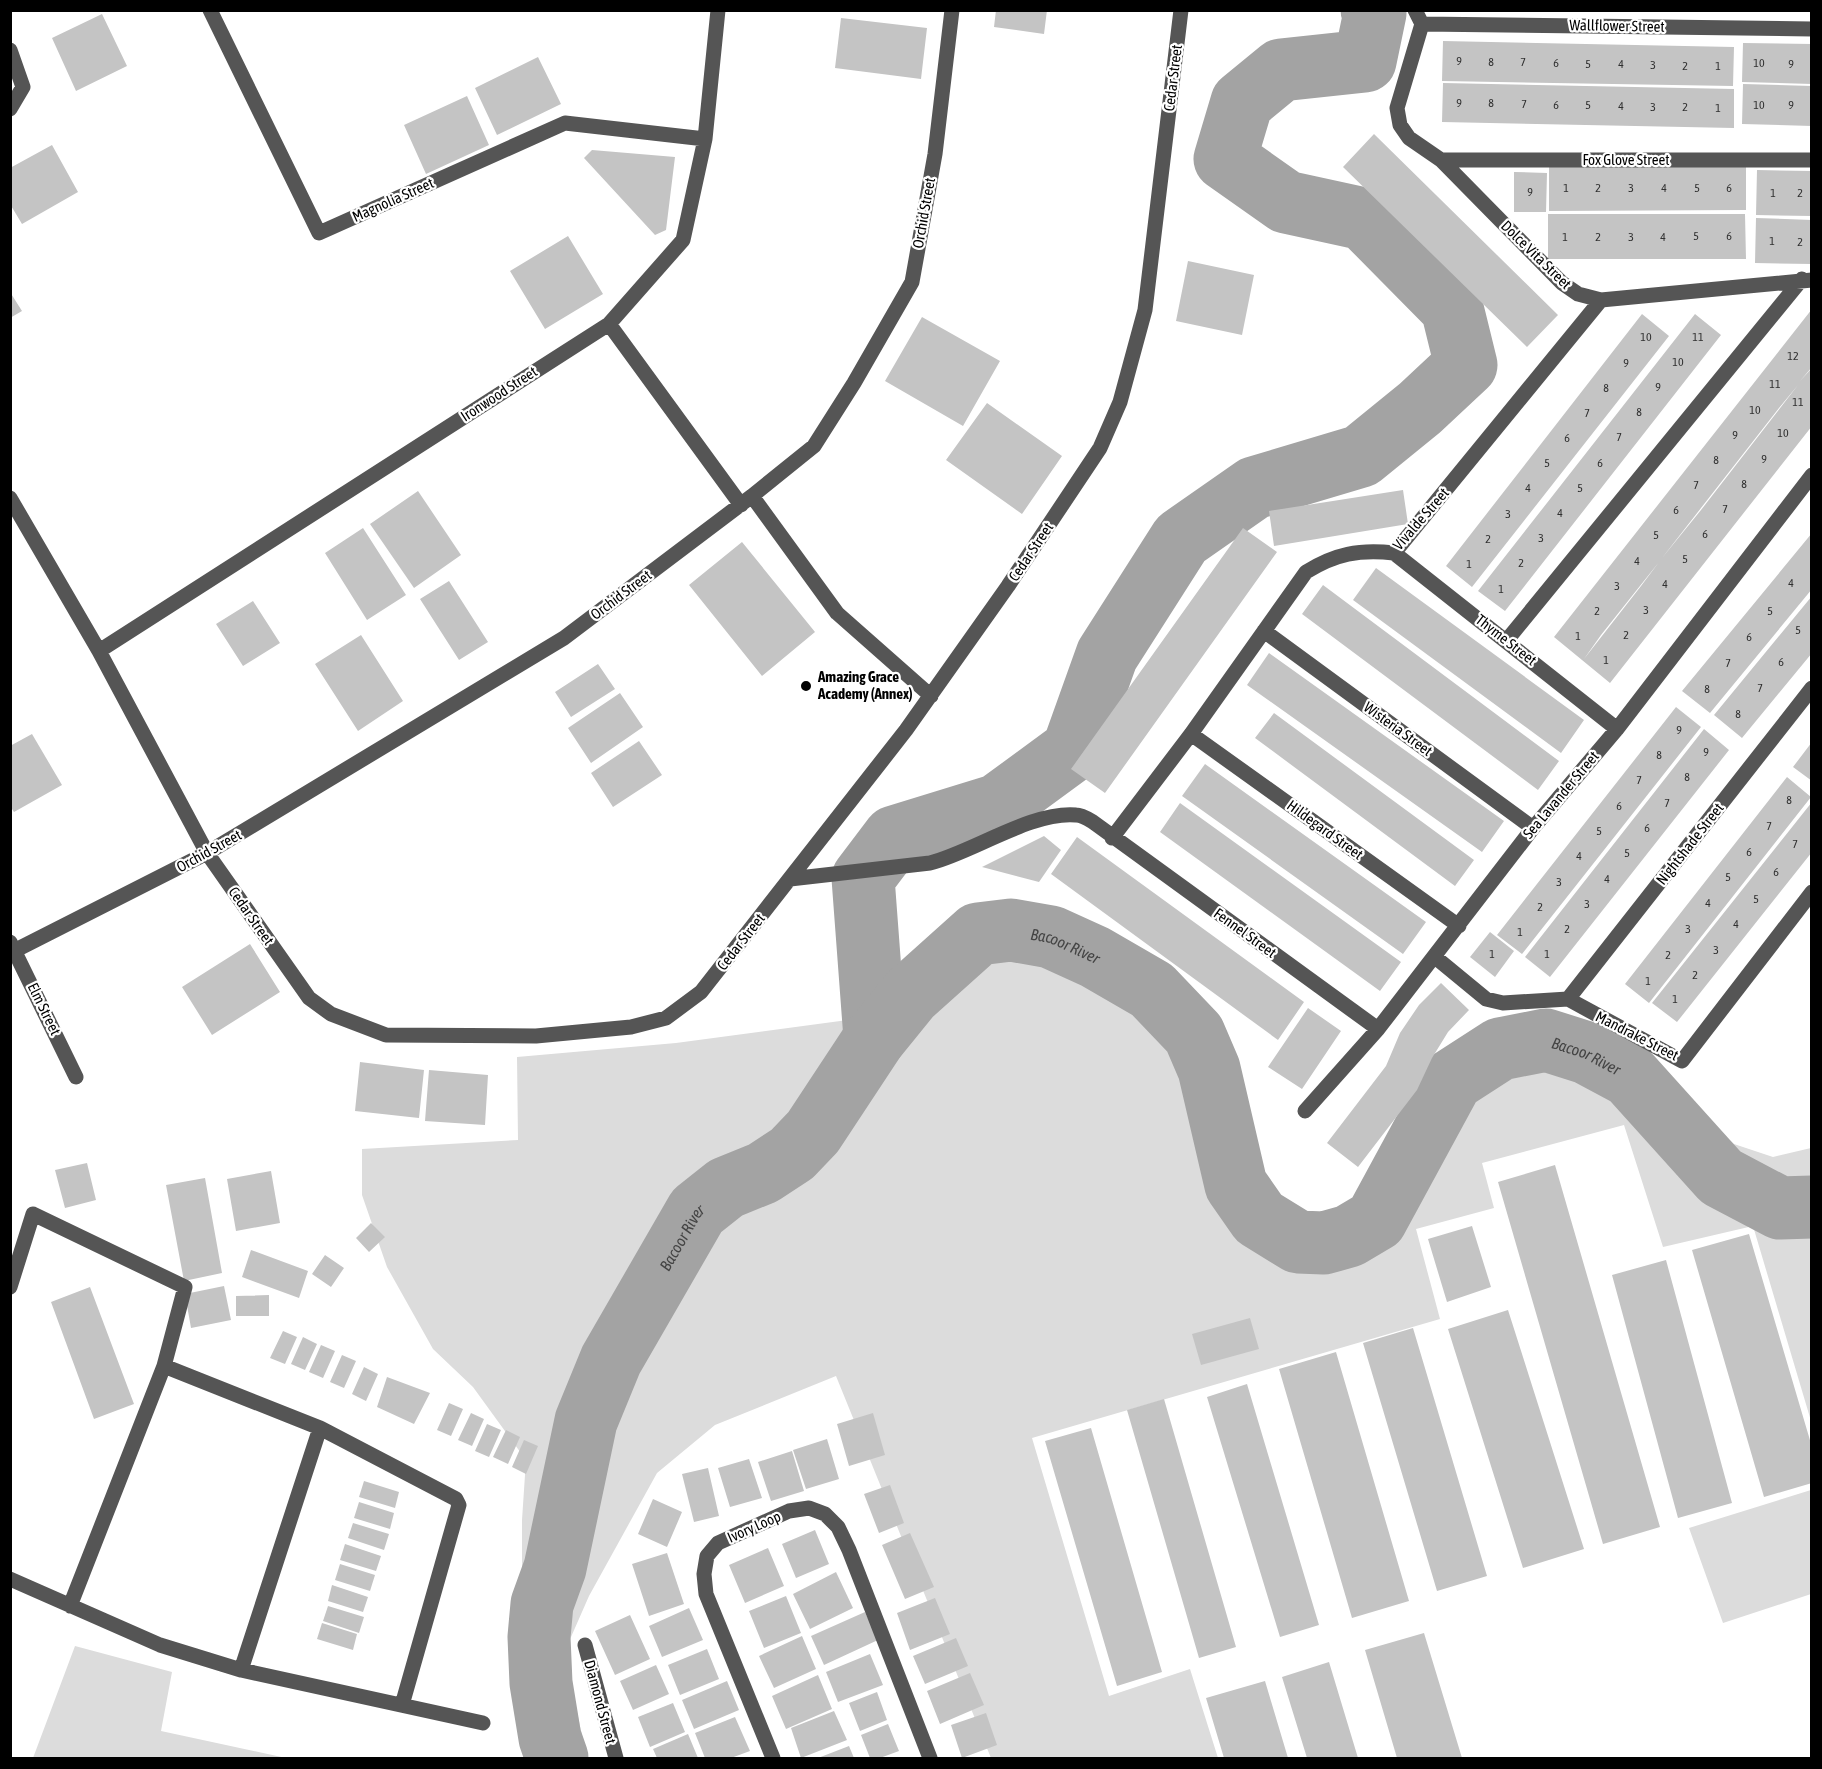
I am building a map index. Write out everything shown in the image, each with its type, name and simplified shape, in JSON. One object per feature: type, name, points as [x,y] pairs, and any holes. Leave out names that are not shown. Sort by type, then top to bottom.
[{"type":"street","name":"Magnolia Street","points":[[210,10],[319,233],[565,123],[705,139]]},
{"type":"street","name":"Ironwood Street","points":[[99,651],[609,324],[683,240],[705,139],[718,10]]},
{"type":"street","name":"Orchid Street","points":[[12,948],[207,853],[564,638],[747,501],[814,446],[854,383],[912,282],[935,154],[952,10]]},
{"type":"street","name":"Cedar Street","points":[[10,498],[99,651],[207,853],[309,998],[331,1014],[386,1035],[536,1036],[631,1027],[666,1018],[701,992],[931,696],[1100,448],[1120,402],[1145,310],[1182,10]]},
{"type":"street","name":"Wallflower Street","points":[[1419,17],[1812,28]]},
{"type":"street","name":"Dolce Vita Street","points":[[1419,17],[1397,108],[1400,125],[1409,138],[1441,160],[1562,283],[1578,294],[1601,300],[1807,280]]},
{"type":"street","points":[[10,50],[23,87],[10,109]]},
{"type":"street","name":"Fox Glove Street","points":[[1441,160],[1812,160]]},
{"type":"street","points":[[1507,640],[1807,280]]},
{"type":"street","name":"Vivalde Street","points":[[1112,838],[1191,734],[1306,572],[1327,559],[1349,552],[1371,550],[1394,553],[1601,300]]},
{"type":"street","points":[[609,324],[837,613],[931,696]]},
{"type":"street","name":"Sea Lavander Street","points":[[1305,1111],[1378,1029],[1533,828],[1617,729],[1812,475]]},
{"type":"street","name":"Thyme Street","points":[[1394,553],[1617,729]]},
{"type":"street","name":"Wisteria Street","points":[[1264,631],[1533,828]]},
{"type":"street","name":"Nightshade Street","points":[[1568,999],[1812,688]]},
{"type":"street","name":"Hildegard Street","points":[[1191,734],[1459,926]]},
{"type":"street","name":"Fennel Street","points":[[790,879],[890,870],[951,858],[990,839],[1056,816],[1078,815],[1093,822],[1378,1029]]},
{"type":"street","name":"Mandrake Street","points":[[1568,999],[1682,1061],[1812,892]]},
{"type":"street","name":"Elm Street","points":[[12,948],[76,1077]]},
{"type":"street","points":[[1435,957],[1486,999],[1494,1002],[1568,999]]},
{"type":"street","points":[[10,1287],[33,1214],[185,1287],[164,1366],[70,1606]]},
{"type":"street","points":[[164,1366],[320,1428],[456,1499],[459,1505],[402,1705]]},
{"type":"street","points":[[241,1670],[320,1428]]},
{"type":"street","name":"Ivory Loop","points":[[773,1758],[706,1593],[704,1574],[707,1556],[718,1543],[789,1511],[809,1508],[825,1514],[838,1527],[930,1758]]},
{"type":"street","points":[[10,1579],[160,1645],[241,1670],[483,1722]]},
{"type":"street","name":"Diamond Street","points":[[585,1645],[616,1758]]},
{"type":"shaded area","points":[[1026,916],[1063,923],[1166,983],[1207,1020],[1225,1060],[1248,1169],[1273,1209],[1296,1227],[1326,1225],[1355,1209],[1449,1068],[1478,1040],[1541,1022],[1601,1036],[1652,1066],[1698,1113],[1734,1144],[1773,1157],[1811,1148],[1811,1421],[1753,1226],[1663,1247],[1624,1125],[1482,1163],[1494,1208],[1416,1229],[1440,1319],[1032,1438],[1109,1696],[1190,1669],[1218,1758],[991,1758],[836,1376],[715,1425],[657,1473],[589,1596],[564,1653],[587,1758],[541,1758],[528,1703],[522,1629],[522,1520],[526,1460],[473,1387],[433,1349],[387,1267],[362,1195],[362,1149],[518,1140],[517,1057],[676,1043],[870,1017],[943,951],[982,927]]},
{"type":"shaded area","points":[[1811,1490],[1811,1594],[1723,1623],[1689,1528]]},
{"type":"shaded area","points":[[75,1646],[172,1672],[161,1731],[286,1758],[33,1758]]},
{"type":"building","points":[[996,10],[1047,10],[1044,34],[994,27]]},
{"type":"building","points":[[102,14],[127,66],[76,91],[52,38]]},
{"type":"building","points":[[841,18],[927,28],[921,79],[835,68]]},
{"type":"building","points":[[1443,41],[1734,47],[1733,86],[1442,81]]},
{"type":"building","points":[[1743,43],[1812,44],[1812,84],[1742,82]]},
{"type":"building","points":[[538,57],[561,104],[497,135],[475,88]]},
{"type":"building","points":[[1443,83],[1734,89],[1734,128],[1442,122]]},
{"type":"building","points":[[1743,84],[1812,86],[1812,126],[1742,124]]},
{"type":"building","points":[[467,96],[489,145],[426,174],[404,125]]},
{"type":"building","points":[[1374,134],[1558,315],[1527,347],[1343,167]]},
{"type":"building","points":[[52,145],[78,192],[22,224],[10,204],[10,168]]},
{"type":"building","points":[[592,150],[675,157],[666,230],[655,235],[584,158]]},
{"type":"building","points":[[1746,165],[1746,210],[1549,211],[1549,166]]},
{"type":"building","points":[[1757,170],[1812,171],[1812,216],[1756,215]]},
{"type":"building","points":[[1514,172],[1547,173],[1546,212],[1514,212]]},
{"type":"building","points":[[1548,214],[1745,214],[1746,259],[1548,259]]},
{"type":"building","points":[[1756,218],[1812,220],[1812,264],[1755,263]]},
{"type":"building","points":[[568,236],[603,294],[545,329],[510,271]]},
{"type":"building","points":[[1188,261],[1254,275],[1242,335],[1176,321]]},
{"type":"building","points":[[10,292],[22,311],[10,318]]},
{"type":"building","points":[[1812,309],[1812,367],[1800,381],[1812,368],[1812,426],[1610,683],[1554,637]],"holes":[[[1798,385],[1701,510],[1662,558],[1779,408]],[[1659,562],[1641,586],[1584,659],[1601,635]]]},
{"type":"building","points":[[1642,314],[1669,336],[1472,587],[1446,566]]},
{"type":"building","points":[[1695,314],[1721,335],[1505,611],[1478,591]]},
{"type":"building","points":[[922,317],[1000,361],[963,426],[885,381]]},
{"type":"building","points":[[987,403],[1062,456],[1022,514],[946,460]]},
{"type":"building","points":[[1403,490],[1408,524],[1274,546],[1269,511]]},
{"type":"building","points":[[418,491],[461,555],[414,588],[370,524]]},
{"type":"building","points":[[363,528],[406,595],[367,620],[325,553]]},
{"type":"building","points":[[1243,528],[1277,552],[1105,793],[1071,769]]},
{"type":"building","points":[[1812,533],[1812,589],[1710,713],[1682,691]]},
{"type":"building","points":[[742,542],[815,632],[762,676],[689,585]]},
{"type":"building","points":[[1376,568],[1584,720],[1561,753],[1353,600]]},
{"type":"building","points":[[449,581],[488,642],[459,660],[420,599]]},
{"type":"building","points":[[1323,585],[1559,761],[1538,790],[1302,614]]},
{"type":"building","points":[[1812,596],[1812,653],[1742,738],[1714,715]]},
{"type":"building","points":[[253,601],[280,643],[243,666],[216,624]]},
{"type":"building","points":[[361,635],[403,701],[358,731],[315,664]]},
{"type":"building","points":[[1269,653],[1504,821],[1482,852],[1247,685]]},
{"type":"building","points":[[598,664],[615,689],[571,717],[555,692]]},
{"type":"building","points":[[620,693],[643,727],[591,763],[568,728]]},
{"type":"building","points":[[1676,707],[1701,727],[1522,954],[1497,935]]},
{"type":"building","points":[[1274,713],[1474,860],[1455,886],[1255,738]]},
{"type":"building","points":[[1704,729],[1729,750],[1550,977],[1525,957]]},
{"type":"building","points":[[32,734],[62,785],[14,812],[10,806],[10,746]]},
{"type":"building","points":[[639,741],[662,775],[613,807],[591,773]]},
{"type":"building","points":[[1812,742],[1812,781],[1793,767]]},
{"type":"building","points":[[1205,764],[1426,922],[1403,954],[1182,796]]},
{"type":"building","points":[[1787,777],[1811,797],[1649,1003],[1625,984]]},
{"type":"building","points":[[1812,802],[1812,852],[1677,1022],[1652,1003]]},
{"type":"building","points":[[1180,803],[1401,962],[1380,991],[1160,832]]},
{"type":"building","points":[[1044,836],[1061,850],[1039,882],[982,867]]},
{"type":"building","points":[[1077,837],[1304,1002],[1278,1040],[1051,874]]},
{"type":"building","points":[[1490,932],[1514,951],[1495,977],[1470,957]]},
{"type":"building","points":[[250,944],[280,992],[212,1035],[182,987]]},
{"type":"building","points":[[1441,983],[1469,1010],[1448,1032],[1432,1058],[1417,1090],[1358,1167],[1327,1143],[1386,1066],[1400,1033],[1419,1005]]},
{"type":"building","points":[[1308,1008],[1341,1031],[1302,1089],[1268,1067]]},
{"type":"building","points":[[360,1062],[424,1070],[419,1118],[355,1111]]},
{"type":"building","points":[[429,1070],[488,1075],[485,1125],[425,1121]]},
{"type":"building","points":[[87,1163],[96,1200],[65,1208],[55,1170]]},
{"type":"building","points":[[1555,1165],[1660,1527],[1603,1544],[1498,1182]]},
{"type":"building","points":[[271,1171],[280,1223],[236,1231],[227,1179]]},
{"type":"building","points":[[205,1178],[222,1273],[184,1281],[166,1185]]},
{"type":"building","points":[[371,1223],[385,1237],[369,1252],[356,1238]]},
{"type":"building","points":[[1472,1226],[1491,1287],[1447,1302],[1428,1239]]},
{"type":"building","points":[[1749,1234],[1812,1447],[1812,1483],[1764,1497],[1692,1250]]},
{"type":"building","points":[[251,1250],[308,1271],[299,1298],[242,1277]]},
{"type":"building","points":[[325,1255],[344,1268],[331,1287],[312,1274]]},
{"type":"building","points":[[1666,1260],[1732,1503],[1678,1518],[1612,1275]]},
{"type":"building","points":[[224,1286],[231,1320],[191,1328],[185,1294]]},
{"type":"building","points":[[90,1287],[134,1404],[94,1419],[51,1302]]},
{"type":"building","points":[[269,1295],[269,1316],[236,1316],[236,1296]]},
{"type":"building","points":[[1508,1310],[1584,1549],[1523,1568],[1448,1329]]},
{"type":"building","points":[[1250,1318],[1259,1349],[1201,1365],[1192,1334]]},
{"type":"building","points":[[1413,1328],[1487,1576],[1437,1591],[1363,1343]]},
{"type":"building","points":[[283,1331],[297,1337],[285,1364],[270,1358]]},
{"type":"building","points":[[303,1337],[317,1344],[305,1370],[291,1364]]},
{"type":"building","points":[[321,1345],[335,1351],[323,1378],[309,1372]]},
{"type":"building","points":[[1336,1352],[1409,1601],[1352,1618],[1279,1369]]},
{"type":"building","points":[[342,1355],[356,1361],[344,1388],[330,1382]]},
{"type":"building","points":[[364,1367],[378,1374],[366,1401],[352,1394]]},
{"type":"building","points":[[387,1377],[430,1393],[414,1424],[377,1407]]},
{"type":"building","points":[[1247,1384],[1319,1625],[1280,1637],[1207,1397]]},
{"type":"building","points":[[1164,1399],[1236,1647],[1199,1658],[1127,1410]]},
{"type":"building","points":[[449,1403],[463,1409],[451,1436],[437,1430]]},
{"type":"building","points":[[471,1413],[484,1419],[472,1446],[458,1440]]},
{"type":"building","points":[[873,1413],[885,1455],[849,1466],[837,1424]]},
{"type":"building","points":[[487,1424],[501,1430],[489,1457],[475,1451]]},
{"type":"building","points":[[1091,1428],[1162,1672],[1117,1686],[1045,1441]]},
{"type":"building","points":[[506,1430],[520,1437],[508,1464],[493,1457]]},
{"type":"building","points":[[827,1439],[839,1479],[806,1489],[793,1450]]},
{"type":"building","points":[[524,1440],[538,1446],[526,1474],[512,1467]]},
{"type":"building","points":[[792,1451],[804,1491],[771,1501],[758,1462]]},
{"type":"building","points":[[749,1459],[762,1498],[730,1507],[718,1468]]},
{"type":"building","points":[[708,1468],[719,1516],[694,1522],[682,1474]]},
{"type":"building","points":[[364,1481],[399,1492],[395,1508],[359,1497]]},
{"type":"building","points":[[890,1485],[904,1523],[879,1533],[864,1494]]},
{"type":"building","points":[[653,1499],[682,1512],[667,1547],[638,1534]]},
{"type":"building","points":[[359,1502],[394,1513],[390,1529],[354,1518]]},
{"type":"building","points":[[353,1523],[389,1534],[384,1550],[348,1538]]},
{"type":"building","points":[[815,1530],[829,1564],[796,1578],[782,1544]]},
{"type":"building","points":[[910,1533],[934,1587],[905,1599],[882,1545]]},
{"type":"building","points":[[345,1544],[381,1556],[376,1571],[340,1560]]},
{"type":"building","points":[[768,1548],[784,1586],[745,1603],[729,1565]]},
{"type":"building","points":[[667,1553],[684,1604],[649,1616],[632,1564]]},
{"type":"building","points":[[340,1564],[375,1575],[370,1591],[335,1580]]},
{"type":"building","points":[[836,1572],[853,1608],[810,1629],[793,1594]]},
{"type":"building","points":[[332,1585],[368,1597],[363,1612],[328,1601]]},
{"type":"building","points":[[786,1596],[801,1633],[764,1648],[749,1611]]},
{"type":"building","points":[[935,1598],[950,1634],[910,1650],[897,1613]]},
{"type":"building","points":[[328,1606],[364,1617],[359,1633],[323,1621]]},
{"type":"building","points":[[689,1608],[703,1640],[662,1657],[649,1626]]},
{"type":"building","points":[[865,1612],[878,1640],[824,1665],[811,1636]]},
{"type":"building","points":[[630,1615],[650,1659],[615,1675],[595,1631]]},
{"type":"building","points":[[322,1623],[357,1634],[353,1650],[317,1639]]},
{"type":"building","points":[[1424,1633],[1462,1758],[1397,1758],[1365,1650]]},
{"type":"building","points":[[802,1636],[816,1669],[774,1688],[759,1656]]},
{"type":"building","points":[[956,1638],[968,1666],[925,1684],[913,1656]]},
{"type":"building","points":[[707,1649],[719,1679],[680,1695],[668,1665]]},
{"type":"building","points":[[870,1654],[883,1685],[838,1702],[826,1672]]},
{"type":"building","points":[[1329,1662],[1358,1758],[1307,1758],[1282,1677]]},
{"type":"building","points":[[656,1665],[669,1694],[633,1710],[620,1681]]},
{"type":"building","points":[[970,1673],[984,1705],[940,1724],[927,1691]]},
{"type":"building","points":[[818,1675],[832,1709],[786,1729],[772,1696]]},
{"type":"building","points":[[727,1681],[739,1710],[694,1729],[682,1700]]},
{"type":"building","points":[[1265,1681],[1288,1758],[1224,1758],[1206,1698]]},
{"type":"building","points":[[877,1692],[887,1720],[860,1731],[849,1703]]},
{"type":"building","points":[[673,1703],[685,1732],[650,1747],[638,1717]]},
{"type":"building","points":[[834,1711],[847,1740],[801,1758],[791,1728]]},
{"type":"building","points":[[986,1713],[997,1745],[962,1758],[951,1725]]},
{"type":"building","points":[[735,1717],[750,1751],[731,1758],[705,1758],[695,1733]]},
{"type":"building","points":[[888,1724],[899,1751],[880,1758],[870,1758],[861,1735]]},
{"type":"building","points":[[688,1734],[698,1758],[657,1758],[653,1749]]},
{"type":"building","points":[[849,1746],[854,1758],[818,1758]]},
{"type":"waterway","points":[[875,1038],[863,878],[894,837],[998,805],[1073,750],[1107,655],[1181,539],[1254,488],[1361,456],[1420,408],[1466,365],[1452,308],[1364,219],[1286,202],[1225,159],[1242,102],[1281,70],[1365,61],[1375,13],[1372,10]]},
{"type":"waterway","name":"Bacoor River","points":[[557,1758],[550,1738],[541,1683],[539,1637],[542,1604],[555,1568],[586,1421],[611,1360],[697,1211],[726,1188],[763,1173],[792,1154],[813,1132],[875,1038],[910,995],[978,934],[1011,930],[1051,937],[1095,957],[1152,990],[1194,1034],[1209,1069],[1236,1185],[1259,1218],[1298,1242],[1324,1243],[1349,1236],[1376,1220],[1452,1080],[1500,1049],[1546,1040],[1587,1053],[1630,1076],[1721,1177],[1780,1208],[1812,1207]]},
{"type":"place","name":"Amazing Grace Academy (Annex)","points":[[806,686]]}]
